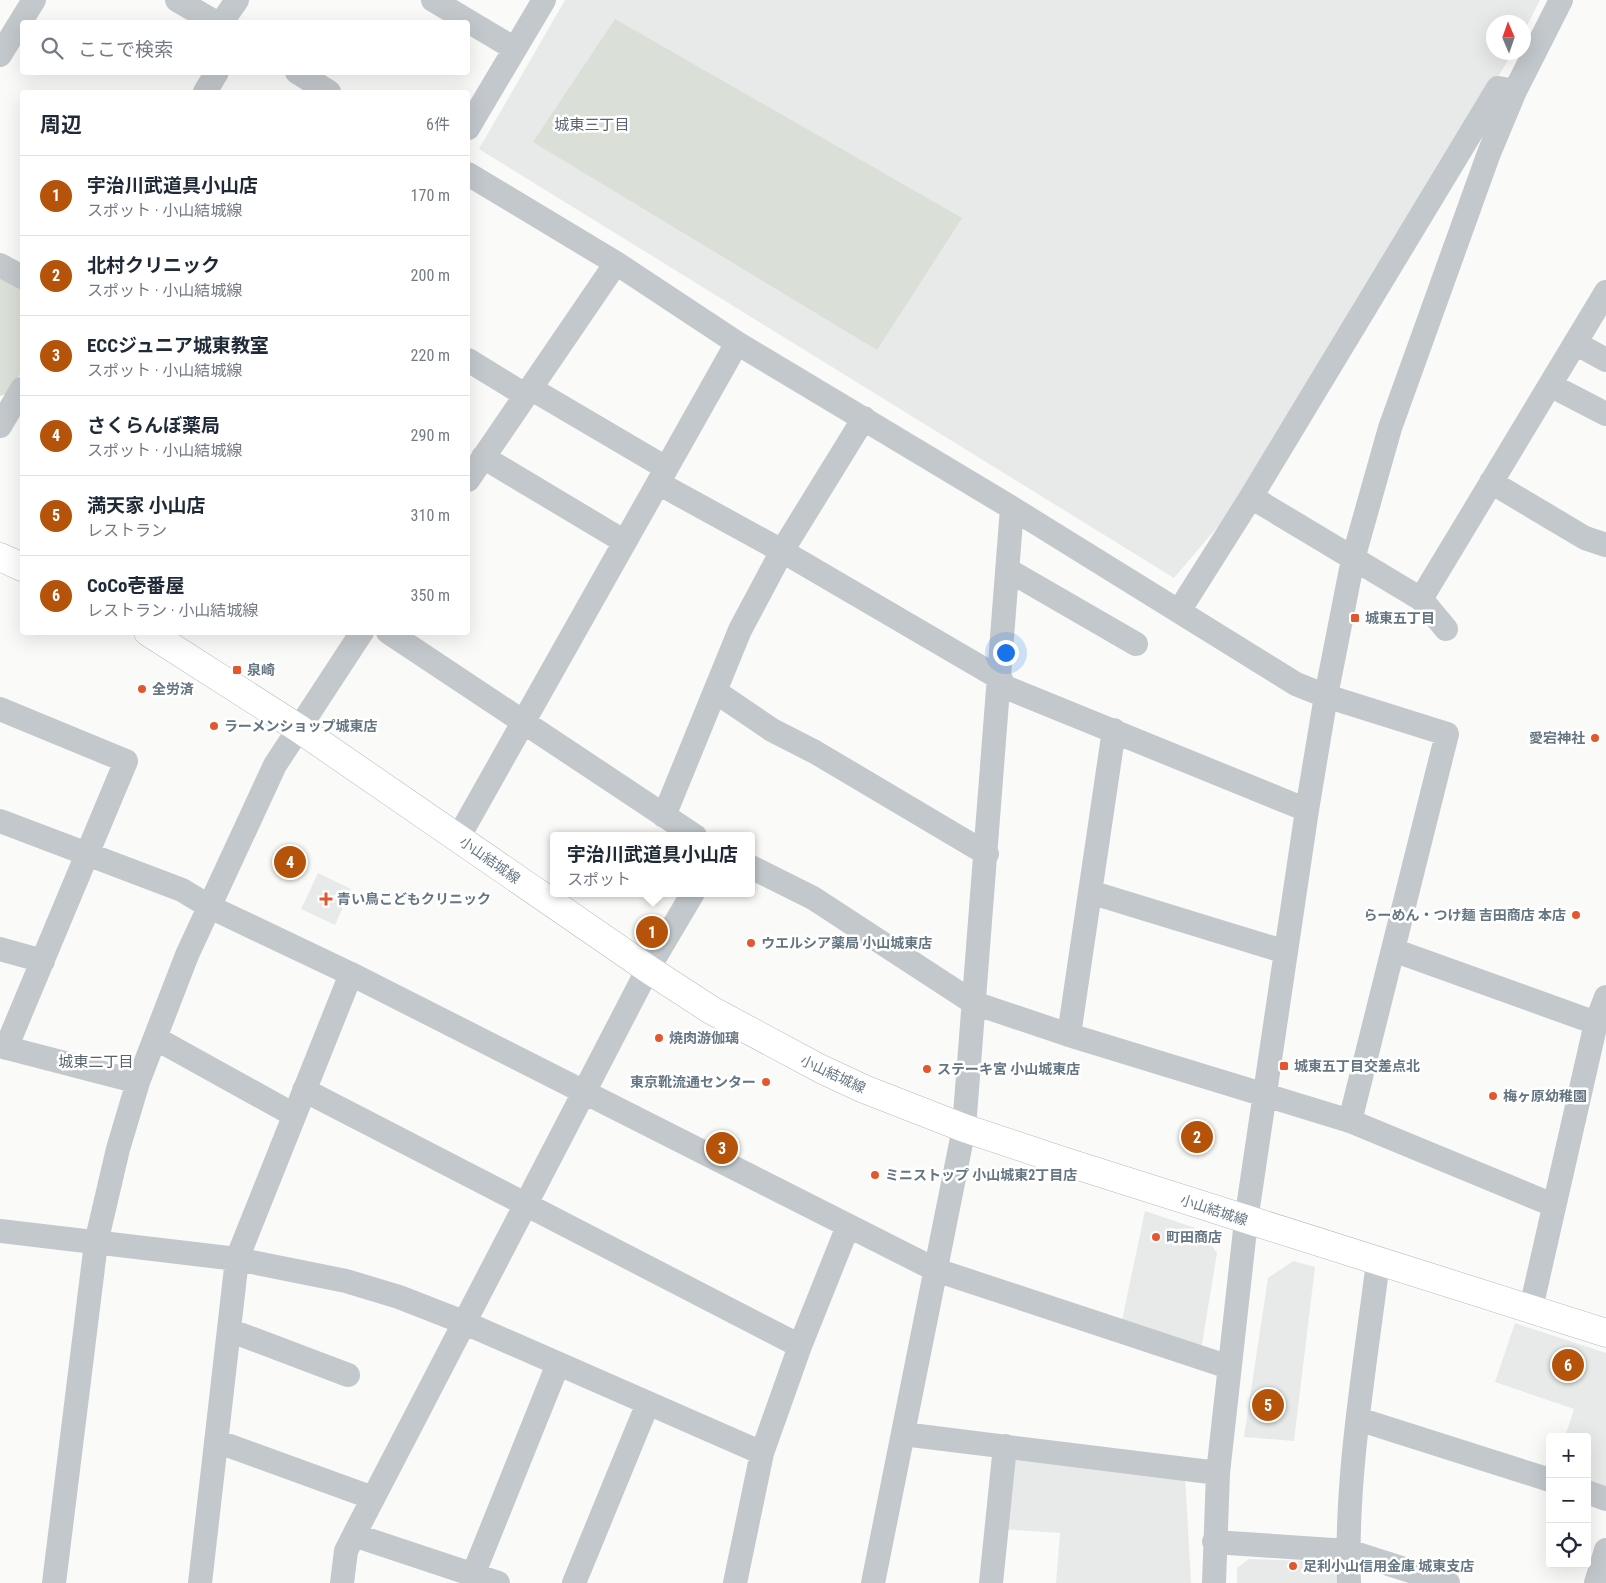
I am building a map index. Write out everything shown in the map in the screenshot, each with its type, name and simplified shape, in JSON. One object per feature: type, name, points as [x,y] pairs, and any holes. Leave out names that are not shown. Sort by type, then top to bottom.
[{"type":"main road","points":[[0,557],[20,566]]},
{"type":"main road","name":"小山結城線","points":[[153,635],[298,728],[648,969],[711,1010],[821,1070],[964,1128],[1246,1221],[1531,1308],[1606,1333]]},
{"type":"street","points":[[22,20],[34,0]]},
{"type":"street","points":[[177,0],[212,20]]},
{"type":"street","points":[[223,20],[236,0]]},
{"type":"street","points":[[433,0],[466,20]]},
{"type":"street","points":[[470,125],[544,0]]},
{"type":"street","points":[[1214,1583],[1214,1542],[1218,1474],[1246,1221],[1307,810],[1326,696],[1354,559],[1390,428],[1489,153],[1515,91],[1561,0]]},
{"type":"street","points":[[470,22],[515,49]]},
{"type":"street","points":[[0,55],[20,23]]},
{"type":"street","points":[[206,90],[215,75]]},
{"type":"street","points":[[302,75],[326,90]]},
{"type":"street","points":[[1179,611],[1251,497],[1498,88],[1515,91]]},
{"type":"street","points":[[470,175],[616,263],[737,343],[1012,508],[1296,684],[1326,696],[1448,734],[1350,1121]]},
{"type":"street","points":[[470,477],[616,263]]},
{"type":"street","points":[[0,265],[20,275]]},
{"type":"street","points":[[1421,599],[1606,292]]},
{"type":"street","points":[[458,838],[737,343]]},
{"type":"street","points":[[1575,343],[1606,360]]},
{"type":"street","points":[[470,361],[528,391],[782,551],[1000,682],[1307,810]]},
{"type":"street","points":[[1550,385],[1606,414]]},
{"type":"street","points":[[10,420],[20,395]]},
{"type":"street","points":[[664,816],[740,630],[782,551],[864,418]]},
{"type":"street","points":[[483,457],[625,542]]},
{"type":"street","points":[[1491,482],[1585,538],[1606,545]]},
{"type":"street","points":[[1251,497],[1421,599],[1446,628]]},
{"type":"street","points":[[873,1583],[964,1128],[987,854],[1012,508]]},
{"type":"street","points":[[1008,570],[1136,644]]},
{"type":"street","points":[[54,1583],[96,1243],[118,1149],[138,1082],[187,955],[275,765],[360,635]]},
{"type":"street","points":[[392,635],[689,832]]},
{"type":"street","points":[[716,692],[772,730],[815,752],[987,854]]},
{"type":"street","points":[[0,709],[126,761],[43,961],[3,1047],[138,1082]]},
{"type":"street","points":[[1069,1035],[1114,730]]},
{"type":"street","points":[[0,820],[182,890],[210,907],[351,974],[936,1270],[1229,1367]]},
{"type":"street","points":[[755,869],[813,898],[974,1003],[1069,1035],[1350,1121],[1553,1205]]},
{"type":"street","points":[[1090,892],[1286,952]]},
{"type":"street","points":[[342,1583],[346,1551],[354,1535],[648,969],[691,897]]},
{"type":"street","points":[[0,949],[43,961]]},
{"type":"street","points":[[1394,950],[1603,1006],[1553,1205],[1531,1308]]},
{"type":"street","points":[[200,1583],[237,1259],[351,974]]},
{"type":"street","points":[[155,1038],[294,1115]]},
{"type":"street","points":[[304,1090],[800,1346]]},
{"type":"street","points":[[736,1583],[762,1453],[800,1346],[848,1226]]},
{"type":"street","points":[[0,1231],[237,1259],[346,1281],[399,1297],[463,1322],[762,1453]]},
{"type":"street","points":[[1349,1583],[1348,1550],[1358,1419],[1378,1262]]},
{"type":"street","points":[[229,1330],[348,1375]]},
{"type":"street","points":[[473,1575],[558,1364]]},
{"type":"street","points":[[574,1583],[648,1403]]},
{"type":"street","points":[[1358,1419],[1546,1479]]},
{"type":"street","points":[[903,1434],[1218,1474]]},
{"type":"street","points":[[216,1441],[373,1498]]},
{"type":"street","points":[[991,1583],[1005,1446]]},
{"type":"street","points":[[1591,1493],[1606,1498]]},
{"type":"street","points":[[354,1535],[498,1583]]},
{"type":"street","points":[[1214,1542],[1348,1550],[1448,1583]]},
{"type":"street","points":[[1596,1583],[1606,1550]]},
{"type":"shaded area","points":[[565,0],[1540,0],[1531,17],[1531,15],[1486,15],[1486,60],[1508,60],[1253,485],[1174,578],[479,149]]},
{"type":"shaded area","points":[[615,19],[962,218],[877,350],[533,142]]},
{"type":"shaded area","points":[[0,270],[20,281],[20,374],[9,393],[0,396]]},
{"type":"shaded area","name":"青い鳥こどもクリニック","points":[[318,873],[351,889],[335,925],[301,909]]},
{"type":"shaded area","points":[[1145,1211],[1201,1230],[1217,1253],[1201,1350],[1121,1325]]},
{"type":"shaded area","points":[[1293,1261],[1315,1267],[1294,1441],[1244,1437],[1268,1278]]},
{"type":"shaded area","points":[[1515,1323],[1606,1353],[1606,1491],[1591,1486],[1591,1433],[1566,1433],[1574,1409],[1495,1382]]},
{"type":"shaded area","points":[[1018,1457],[1185,1475],[1191,1583],[1056,1583],[1060,1533],[1001,1529],[1008,1464]]},
{"type":"shaded area","points":[[1249,1559],[1338,1562],[1339,1583],[1237,1583],[1237,1568]]},
{"type":"place","name":"城東五丁目","points":[[1355,618]]},
{"type":"place","name":"泉崎","points":[[237,670]]},
{"type":"place","name":"全労済","points":[[142,689]]},
{"type":"place","name":"ラーメンショップ城東店","points":[[214,726]]},
{"type":"place","name":"愛宕神社","points":[[1595,738]]},
{"type":"place","name":"さくらんぼ薬局","points":[[290,862]]},
{"type":"place","name":"青い鳥こどもクリニック","points":[[326,899]]},
{"type":"place","name":"らーめん・つけ麺 吉田商店 本店","points":[[1576,915]]},
{"type":"place","name":"宇治川武道具小山店","points":[[652,932]]},
{"type":"place","name":"ウエルシア薬局 小山城東店","points":[[751,943]]},
{"type":"place","name":"焼肉游伽璃","points":[[659,1038]]},
{"type":"place","name":"城東五丁目交差点北","points":[[1284,1066]]},
{"type":"place","name":"ステーキ宮 小山城東店","points":[[927,1069]]},
{"type":"place","name":"東京靴流通センター","points":[[766,1082]]},
{"type":"place","name":"梅ヶ原幼稚園","points":[[1493,1096]]},
{"type":"place","name":"北村クリニック","points":[[1197,1137]]},
{"type":"place","name":"ECCジュニア城東教室","points":[[722,1148]]},
{"type":"place","name":"ミニストップ 小山城東2丁目店","points":[[875,1175]]},
{"type":"place","name":"町田商店","points":[[1156,1237]]},
{"type":"place","name":"CoCo壱番屋","points":[[1568,1365]]},
{"type":"place","name":"満天家 小山店","points":[[1268,1405]]},
{"type":"place","name":"足利小山信用金庫 城東支店","points":[[1293,1566]]},
{"type":"district","name":"城東三丁目","points":[[592,125]]},
{"type":"district","name":"城東二丁目","points":[[96,1062]]}]
